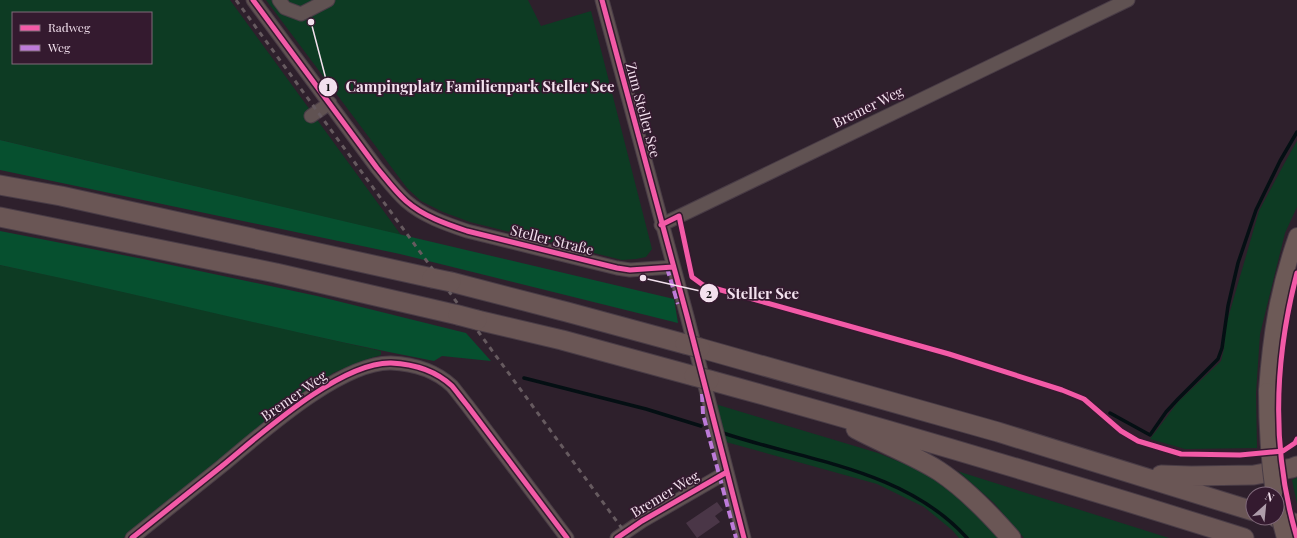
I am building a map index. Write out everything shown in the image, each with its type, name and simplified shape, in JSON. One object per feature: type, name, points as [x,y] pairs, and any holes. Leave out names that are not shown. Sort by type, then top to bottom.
[{"type":"highway","points":[[0,185],[61,196],[451,282],[567,312],[991,430],[1245,509]]},
{"type":"highway","points":[[0,217],[276,273],[562,340],[816,409],[1034,472],[1244,538]]},
{"type":"highway","points":[[816,409],[939,471],[971,497],[1011,538]]},
{"type":"highway","points":[[1134,474],[1191,476],[1254,475],[1297,466]]},
{"type":"highway","points":[[1285,520],[1297,524]]},
{"type":"main road","points":[[1273,486],[1269,460],[1267,425],[1267,391],[1272,330],[1282,281],[1297,236]]},
{"type":"main road","points":[[1282,526],[1285,538]]},
{"type":"street","name":"Steller Straße","points":[[253,0],[377,168],[407,202],[422,212],[444,223],[475,232],[617,268],[630,270],[673,267]]},
{"type":"street","points":[[280,0],[285,8],[301,14],[328,0]]},
{"type":"street","name":"Zum Steller See","points":[[602,0],[661,225]]},
{"type":"street","name":"Bremer Weg","points":[[661,225],[1128,0]]},
{"type":"street","points":[[311,116],[330,103]]},
{"type":"street","points":[[661,225],[689,323],[744,538]]},
{"type":"street","name":"Bremer Weg","points":[[132,538],[263,432],[320,390],[338,379],[366,367],[390,363],[417,367],[431,372],[451,386],[567,538]]},
{"type":"street","name":"Bremer Weg","points":[[617,538],[642,521],[727,472]]},
{"type":"green space","points":[[0,0],[230,0],[401,235],[0,140]]},
{"type":"green space","points":[[266,0],[528,0],[541,26],[591,11],[652,249],[646,257],[622,260],[470,222],[443,212],[421,201],[407,188]]},
{"type":"green space","points":[[0,140],[674,299],[678,323],[400,254],[0,170]]},
{"type":"green space","points":[[1297,141],[1297,207],[1285,233],[1260,334],[1256,393],[1257,448],[1185,449],[1150,439],[1178,402],[1221,361],[1224,349],[1226,325],[1259,211]]},
{"type":"green space","points":[[0,231],[143,259],[317,296],[466,333],[491,361],[442,356],[434,361],[0,265]]},
{"type":"green space","points":[[0,265],[381,351],[381,355],[333,373],[123,538],[0,538]]},
{"type":"green space","points":[[715,404],[878,453],[929,474],[973,507],[1001,538],[959,538],[952,530],[924,507],[877,484],[726,442]]},
{"type":"green space","points":[[959,471],[1169,538],[1024,538],[994,503]]},
{"type":"green space","points":[[1297,477],[1297,504],[1292,480]]},
{"type":"building","points":[[717,502],[723,510],[715,516],[720,522],[697,538],[686,523]]},
{"type":"waterway","points":[[1110,413],[1150,435],[1166,412],[1218,359],[1222,348],[1228,306],[1238,263],[1256,210],[1280,161],[1297,132]]},
{"type":"waterway","points":[[524,378],[646,409],[701,426]]},
{"type":"waterway","points":[[723,433],[853,470],[884,482],[914,496],[942,515],[967,538]]},
{"type":"railway","points":[[236,0],[629,538]]},
{"type":"marked path","points":[[667,268],[678,304]]},
{"type":"marked path","points":[[702,394],[703,414],[736,538]]},
{"type":"cycle path","points":[[253,0],[377,168],[402,197],[420,211],[467,231],[617,268],[630,270],[673,267]]},
{"type":"cycle path","points":[[602,0],[687,316],[744,538]]},
{"type":"cycle path","points":[[661,225],[679,216],[692,277],[703,285],[949,354],[1062,390],[1084,399],[1121,431],[1138,441],[1181,454],[1240,455],[1283,451],[1295,443],[1297,439]]},
{"type":"cycle path","points":[[1297,273],[1289,306],[1284,339],[1280,372],[1279,406],[1283,472],[1297,538]]},
{"type":"cycle path","points":[[132,538],[302,402],[349,374],[371,366],[391,363],[424,369],[439,376],[452,386],[567,538]]},
{"type":"cycle path","points":[[617,538],[642,521],[727,472]]},
{"type":"place","name":"Campingplatz Familienpark Steller See","points":[[311,22]]},
{"type":"place","name":"Steller See","points":[[643,278]]}]
